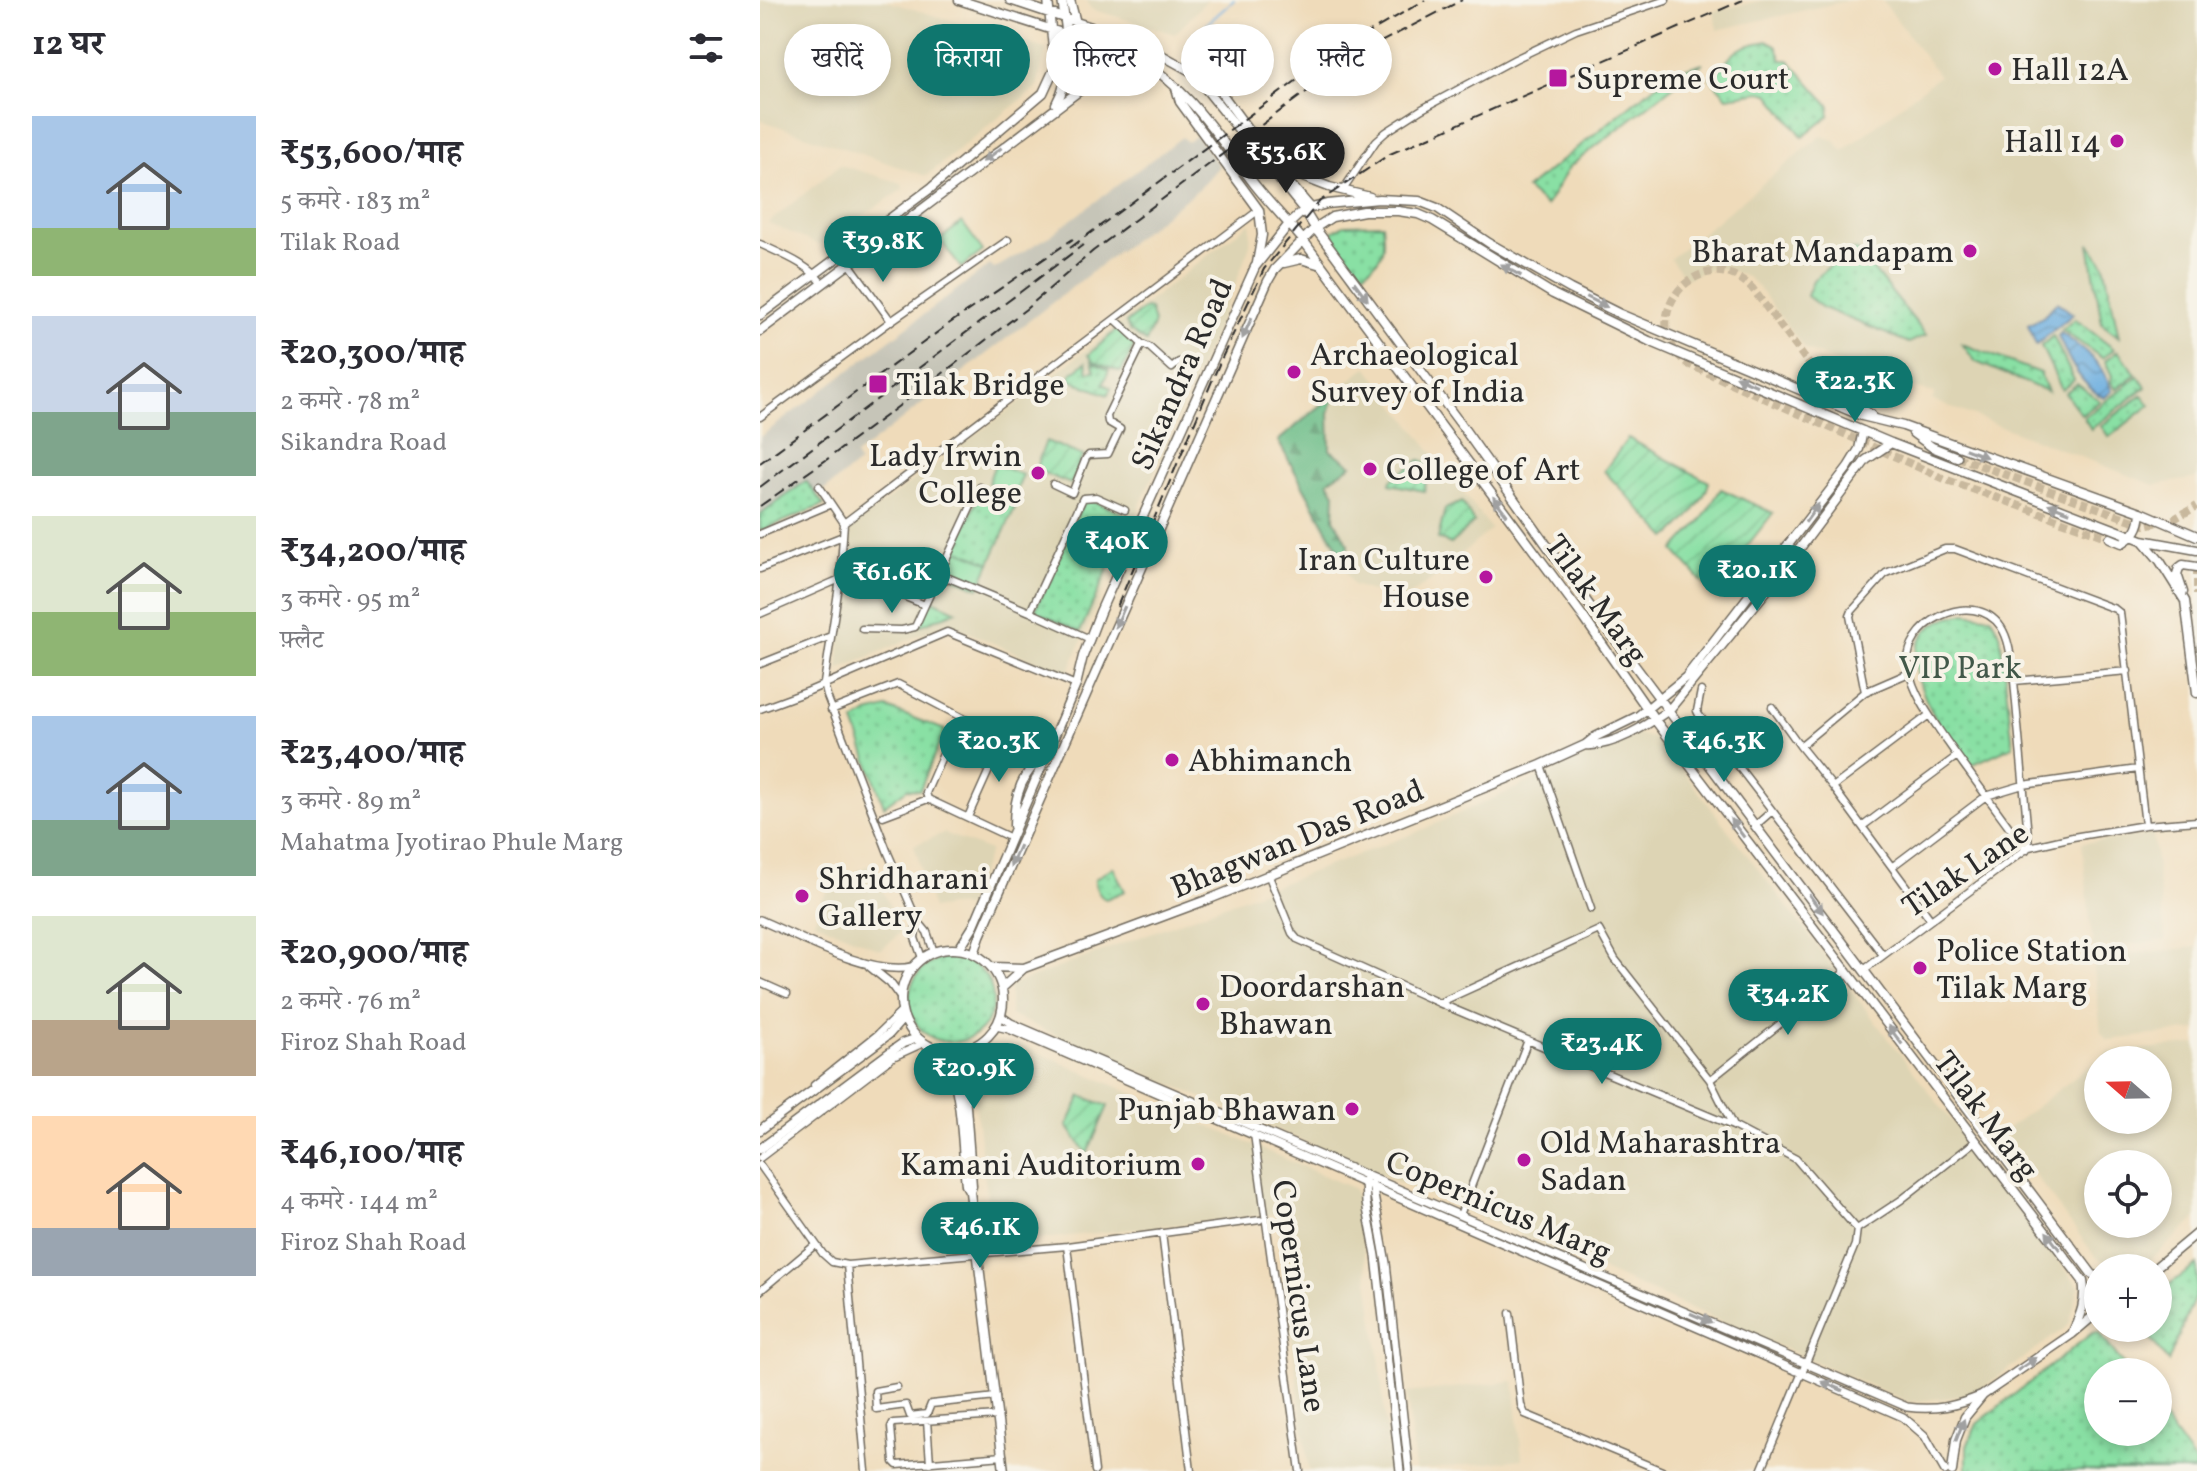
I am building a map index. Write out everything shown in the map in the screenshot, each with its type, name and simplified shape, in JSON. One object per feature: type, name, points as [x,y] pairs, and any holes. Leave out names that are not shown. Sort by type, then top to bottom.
[{"type":"main road","points":[[959,0],[1046,27]]},
{"type":"main road","points":[[1010,0],[1142,44],[1181,66]]},
{"type":"main road","points":[[1048,0],[1050,24]]},
{"type":"main road","points":[[1062,0],[1066,24]]},
{"type":"main road","points":[[1070,0],[1076,20]]},
{"type":"main road","points":[[1165,76],[1175,85],[1180,102],[1259,210],[1262,235],[1255,267]]},
{"type":"main road","name":"Tilak Marg","points":[[1175,85],[1303,240],[1584,618],[1647,710],[2083,1281],[2085,1293],[2081,1315],[2072,1334]]},
{"type":"main road","points":[[760,315],[931,188],[1043,93],[1046,86]]},
{"type":"main road","points":[[1054,108],[1058,96]]},
{"type":"main road","points":[[760,331],[1071,96]]},
{"type":"main road","points":[[1211,96],[1263,161],[1307,209]]},
{"type":"main road","points":[[1224,96],[1307,209]]},
{"type":"main road","points":[[1275,166],[1379,199]]},
{"type":"main road","points":[[1249,196],[1258,189]]},
{"type":"main road","points":[[1397,211],[1398,198]]},
{"type":"main road","points":[[1307,209],[1379,199],[1419,201],[1437,208],[1489,243],[1620,314],[1862,416],[1903,426],[2141,512],[2197,536]]},
{"type":"main road","name":"Tilak Marg","points":[[1307,209],[1315,228],[1590,606],[2084,1263]]},
{"type":"main road","name":"Sikandra Road","points":[[959,949],[974,925],[1076,685],[1090,639],[1247,284],[1255,267],[1289,224],[1307,209]]},
{"type":"main road","points":[[1315,228],[1346,213],[1397,211],[1418,214],[1553,294],[1621,329],[1891,443],[2142,540],[2197,550]]},
{"type":"main road","name":"Sikandra Road","points":[[974,954],[1262,292],[1278,265],[1315,228]]},
{"type":"main road","points":[[1278,265],[1301,259],[1321,265]]},
{"type":"main road","points":[[1247,284],[1253,280],[1259,281],[1262,292]]},
{"type":"main road","points":[[1849,399],[1880,421]]},
{"type":"main road","points":[[1903,426],[1932,447],[1957,457]]},
{"type":"main road","name":"Bhagwan Das Road","points":[[1002,988],[1024,968],[1212,898],[1541,765],[1585,745],[1647,710],[1686,677],[1716,641],[1858,453],[1863,431]]},
{"type":"main road","name":"Bhagwan Das Road","points":[[1585,745],[1597,746],[1655,720],[1669,710],[1866,460],[1891,443]]},
{"type":"main road","points":[[1474,470],[1486,461]]},
{"type":"main road","points":[[1827,493],[1837,500]]},
{"type":"main road","points":[[2110,538],[2122,543],[2132,536],[2140,526],[2141,512]]},
{"type":"main road","points":[[2142,540],[2160,561],[2185,601]]},
{"type":"main road","points":[[2197,567],[2183,565],[2177,570],[2185,601],[2197,693]]},
{"type":"main road","points":[[959,949],[974,954],[992,967],[1002,988],[1001,1016],[985,1040],[970,1048],[942,1051],[921,1041],[903,1014],[901,998],[905,979],[922,958],[934,952],[959,949]]},
{"type":"main road","name":"Bhagwan Das Road","points":[[992,967],[1024,968]]},
{"type":"main road","points":[[760,1128],[889,1034],[903,1014]]},
{"type":"main road","points":[[760,1149],[903,1043],[921,1041]]},
{"type":"main road","points":[[970,1048],[964,1080],[970,1192]]},
{"type":"main road","points":[[942,1051],[955,1081],[1004,1471]]},
{"type":"main road","points":[[2172,1254],[2197,1233]]},
{"type":"main road","points":[[1952,1471],[1956,1440],[1965,1417],[1983,1395],[2084,1324]]},
{"type":"street","points":[[1343,190],[1376,141],[1422,109],[1576,30],[1666,0]]},
{"type":"street","points":[[844,523],[1259,210]]},
{"type":"street","points":[[760,417],[1008,240]]},
{"type":"street","points":[[760,244],[799,262],[823,284]]},
{"type":"street","points":[[843,255],[891,321]]},
{"type":"street","points":[[1116,320],[1172,368],[1179,362]]},
{"type":"street","points":[[1072,493],[1086,458],[1110,453],[1120,429],[1111,425],[1107,416],[1142,344]]},
{"type":"street","points":[[1053,484],[1083,498],[1096,497],[1125,510]]},
{"type":"street","points":[[819,486],[844,523],[840,579],[824,683],[831,710],[917,920],[927,932],[934,952]]},
{"type":"street","points":[[862,629],[877,626],[902,630],[915,627],[980,487]]},
{"type":"street","points":[[1030,612],[1071,515],[1083,498]]},
{"type":"street","points":[[760,534],[831,504]]},
{"type":"street","points":[[760,569],[843,536]]},
{"type":"street","points":[[1865,692],[1850,616],[1852,611],[1886,573],[1950,549],[2119,611],[2122,615],[2145,825]]},
{"type":"street","points":[[877,555],[922,574],[923,587]]},
{"type":"street","points":[[903,596],[949,578],[1090,639]]},
{"type":"street","points":[[760,614],[840,579],[925,605]]},
{"type":"street","points":[[1970,611],[1994,620],[2003,630],[2014,681],[2027,848],[1929,715],[1909,673],[1908,656],[1916,637],[1926,624],[1943,614],[1970,611]]},
{"type":"street","points":[[760,709],[947,632],[1076,685]]},
{"type":"street","points":[[760,664],[831,635]]},
{"type":"street","points":[[2014,681],[2128,671]]},
{"type":"street","points":[[1800,746],[1865,692],[1909,673]]},
{"type":"street","points":[[831,710],[898,684],[1003,739],[968,817]]},
{"type":"street","points":[[1701,691],[1699,715],[1883,955]]},
{"type":"street","points":[[1772,707],[1931,920]]},
{"type":"street","points":[[1833,787],[1929,715]]},
{"type":"street","points":[[928,799],[926,793],[954,729]]},
{"type":"street","points":[[1863,826],[1957,756]]},
{"type":"street","points":[[1541,765],[1591,909]]},
{"type":"street","points":[[1893,866],[1986,796],[2023,785],[2138,769]]},
{"type":"street","points":[[883,816],[928,799],[1013,834]]},
{"type":"street","points":[[1756,825],[1772,811]]},
{"type":"street","name":"Tilak Lane","points":[[1865,969],[2027,848],[2050,840],[2145,825],[2197,821]]},
{"type":"street","points":[[1268,874],[1297,939],[1439,1003],[1733,1126],[1799,1162],[1857,1229],[1855,1245],[1761,1471]]},
{"type":"street","points":[[760,920],[868,965],[912,967]]},
{"type":"street","points":[[917,920],[915,938],[922,958]]},
{"type":"street","points":[[1439,1003],[1599,930],[1615,959],[1710,1080],[1733,1126]]},
{"type":"street","points":[[868,965],[890,983],[901,998]]},
{"type":"street","points":[[1710,1080],[1846,971]]},
{"type":"street","points":[[760,982],[787,994]]},
{"type":"street","name":"Copernicus Marg","points":[[1001,1016],[1254,1131]]},
{"type":"street","name":"Copernicus Marg","points":[[996,1026],[1369,1180],[1903,1417],[1925,1436],[1945,1471]]},
{"type":"street","points":[[1460,1215],[1528,1040]]},
{"type":"street","points":[[760,1158],[893,1057],[921,1041]]},
{"type":"street","name":"Copernicus Lane","points":[[1254,1131],[1300,1471]]},
{"type":"street","points":[[1857,1229],[1901,1200],[1976,1141]]},
{"type":"street","points":[[760,1165],[815,1245],[832,1262],[847,1265],[1067,1246],[1260,1220]]},
{"type":"street","points":[[1369,1180],[1400,1471]]},
{"type":"street","points":[[1369,1180],[1386,1263],[1409,1471]]},
{"type":"street","name":"Copernicus Marg","points":[[1431,1207],[1460,1215],[1907,1407],[1953,1407],[1983,1395]]},
{"type":"street","points":[[1162,1233],[1191,1471]]},
{"type":"street","points":[[760,1291],[815,1245]]},
{"type":"street","points":[[1067,1246],[1095,1471]]},
{"type":"street","points":[[847,1265],[866,1471]]},
{"type":"street","points":[[1510,1313],[1521,1405],[1525,1414],[1662,1471]]},
{"type":"street","points":[[897,1387],[875,1391],[876,1409],[906,1405],[910,1416],[927,1414],[931,1404],[996,1397]]},
{"type":"street","points":[[1903,1417],[1907,1407]]},
{"type":"street","points":[[998,1416],[893,1423],[895,1465],[1003,1456]]},
{"type":"street","points":[[927,1421],[930,1463]]},
{"type":"shaded area","points":[[760,0],[883,0],[963,24],[907,24],[907,96],[1026,96],[926,176],[760,120]]},
{"type":"shaded area","points":[[1087,0],[1207,0],[1181,24],[1175,34],[1165,31],[1165,24],[1141,24],[1091,9]]},
{"type":"shaded area","points":[[1764,0],[1850,0],[1717,30],[1714,11]]},
{"type":"shaded area","points":[[1882,0],[2197,0],[2197,478],[2154,485],[1932,400],[1935,393],[1886,382],[1805,349],[1747,277],[1719,268],[1705,270],[1686,279],[1670,259],[1821,136],[1834,140],[1843,151],[1939,76]]},
{"type":"shaded area","points":[[1030,44],[1046,49],[1037,87],[1030,93]]},
{"type":"shaded area","points":[[1196,135],[1219,166],[1201,187],[855,456],[859,463],[817,496],[805,481],[760,515],[760,437],[990,265],[994,269],[1048,237],[1182,137],[1187,142]]},
{"type":"shaded area","points":[[840,165],[902,183],[903,189],[819,245],[768,223]]},
{"type":"shaded area","name":"Lady Irwin College","points":[[1251,222],[1250,245],[1237,280],[1067,675],[947,623],[838,670],[849,528],[997,419]]},
{"type":"shaded area","name":"College of Art","points":[[1367,367],[1491,529],[1402,601],[1353,585],[1277,440],[1305,414]]},
{"type":"shaded area","points":[[1638,734],[1659,740],[2079,1287],[2069,1325],[1973,1395],[1909,1402],[1010,1015],[1010,986],[1415,833]]},
{"type":"shaded area","points":[[944,833],[990,851],[966,907],[932,909],[914,845]]},
{"type":"shaded area","points":[[2153,834],[2165,940],[2093,948],[2082,843]]},
{"type":"shaded area","points":[[871,864],[901,932],[881,950],[814,921],[824,896],[834,883]]},
{"type":"shaded area","points":[[2197,947],[2197,1030],[2108,1040],[2101,1032],[2093,958]]},
{"type":"shaded area","points":[[1018,1044],[1355,1189],[1380,1364],[1390,1471],[1309,1471],[1276,1214],[993,1244],[971,1069]]},
{"type":"shaded area","points":[[2197,1044],[2197,1218],[2157,1254],[2094,1254],[2003,1132],[2084,1070],[2084,1134],[2172,1134],[2172,1046]]},
{"type":"shaded area","points":[[1514,1381],[1522,1459],[1415,1471],[1407,1393]]},
{"type":"green space","points":[[1768,41],[1776,45],[1782,60],[1789,60],[1830,106],[1829,116],[1803,137],[1769,94],[1761,92],[1727,97],[1710,78],[1740,49]]},
{"type":"green space","points":[[1703,63],[1569,167],[1546,206],[1526,189],[1671,73]]},
{"type":"green space","points":[[962,222],[983,251],[961,268],[940,240]]},
{"type":"green space","points":[[1382,224],[1380,256],[1357,277],[1335,244],[1333,231],[1344,225]]},
{"type":"green space","points":[[2089,243],[2104,264],[2119,337],[2102,324]]},
{"type":"green space","points":[[1856,250],[1926,335],[1909,343],[1823,308],[1807,296],[1813,280],[1848,251]]},
{"type":"green space","points":[[1145,308],[1150,309],[1154,323],[1146,342],[1130,331],[1126,323]]},
{"type":"green space","points":[[2075,319],[2114,349],[2102,358],[2062,330]]},
{"type":"green space","points":[[1119,328],[1135,345],[1121,372],[1094,362],[1088,355]]},
{"type":"green space","points":[[2053,336],[2074,380],[2062,390],[2041,346]]},
{"type":"green space","points":[[1962,344],[2040,373],[2048,392],[1976,362]]},
{"type":"green space","points":[[2118,351],[2136,374],[2116,389],[2105,361]]},
{"type":"green space","points":[[1086,362],[1088,372],[1095,371],[1092,362],[1109,370],[1103,384],[1111,388],[1108,395],[1070,380],[1071,374]]},
{"type":"green space","points":[[2138,376],[2146,387],[2091,429],[2084,418]]},
{"type":"green space","points":[[2077,384],[2100,401],[2082,415],[2065,393]]},
{"type":"green space","points":[[1335,394],[1329,413],[1330,450],[1352,465],[1328,481],[1335,493],[1334,519],[1348,544],[1346,563],[1278,441]]},
{"type":"green space","points":[[2142,395],[2150,405],[2109,437],[2101,426]]},
{"type":"green space","points":[[1628,438],[1709,482],[1703,498],[1692,513],[1667,538],[1604,471]]},
{"type":"green space","points":[[1046,441],[1083,456],[1071,484],[1035,470]]},
{"type":"green space","points":[[1420,460],[1429,468],[1424,491],[1390,484],[1391,480]]},
{"type":"green space","points":[[995,464],[1023,475],[1015,494],[988,483]]},
{"type":"green space","points":[[806,481],[824,505],[760,531],[760,515]]},
{"type":"green space","points":[[982,489],[1017,503],[990,563],[955,549]]},
{"type":"green space","points":[[1721,489],[1773,513],[1711,592],[1674,550],[1701,521]]},
{"type":"green space","points":[[1084,500],[1131,517],[1080,632],[1035,611]]},
{"type":"green space","points":[[1462,502],[1474,522],[1451,544],[1438,539],[1445,509]]},
{"type":"green space","points":[[956,549],[990,563],[979,588],[946,574]]},
{"type":"green space","points":[[931,599],[957,611],[919,626]]},
{"type":"green space","name":"VIP Park","points":[[1966,613],[1991,617],[2000,633],[2013,746],[1967,767],[1927,703],[1918,679],[1916,657],[1921,638],[1937,623]]},
{"type":"green space","points":[[887,708],[945,730],[920,790],[907,789],[884,806],[854,722],[868,713]]},
{"type":"green space","points":[[1113,867],[1125,891],[1106,899],[1098,891],[1095,879]]},
{"type":"green space","points":[[951,958],[974,965],[986,977],[993,1000],[986,1023],[974,1035],[951,1042],[928,1035],[916,1023],[909,1000],[916,977],[928,965]]},
{"type":"green space","points":[[1081,1096],[1108,1106],[1087,1154],[1067,1126]]},
{"type":"green space","points":[[2197,1265],[2197,1292],[2170,1358],[2165,1358],[2153,1342],[2172,1342],[2172,1282]]},
{"type":"green space","points":[[2084,1339],[2084,1342],[2106,1342],[2119,1358],[2084,1358],[2084,1446],[2172,1446],[2172,1430],[2197,1465],[2197,1471],[1967,1471],[1967,1446],[1977,1424]]},
{"type":"water","points":[[2057,302],[2073,314],[2036,345],[2028,325],[2044,316]]},
{"type":"water","points":[[2061,333],[2085,352],[2103,372],[2112,391],[2104,398],[2088,386],[2076,371],[2058,336]]},
{"type":"waterway","points":[[1207,24],[1234,0]]},
{"type":"tunnel","points":[[1849,399],[1809,364],[1752,288],[1732,275],[1712,272],[1694,278],[1679,290],[1669,307],[1666,326],[1672,346],[1688,364],[1947,480],[2110,538]]},
{"type":"tunnel","points":[[1957,457],[2145,525],[2174,519],[2197,506]]},
{"type":"tunnel","points":[[2197,568],[2197,595]]},
{"type":"railway","points":[[1070,248],[1335,52],[1425,0]]},
{"type":"railway","points":[[760,506],[942,374],[1026,309],[1093,251],[1299,97],[1377,44],[1462,0]]},
{"type":"railway","points":[[1117,607],[1220,362],[1264,269],[1320,201],[1390,154],[1743,0]]},
{"type":"railway","points":[[760,463],[950,323],[1073,239]]},
{"type":"railway","points":[[760,487],[1083,245]]},
{"type":"place","name":"Hall 12A","points":[[1995,69]]},
{"type":"place","name":"Supreme Court","points":[[1558,78]]},
{"type":"place","name":"Hall 14","points":[[2117,141]]},
{"type":"place","name":"Bharat Mandapam","points":[[1970,251]]},
{"type":"place","name":"Archaeological Survey of India","points":[[1294,372]]},
{"type":"place","name":"Tilak Bridge","points":[[878,384]]},
{"type":"place","name":"College of Art","points":[[1370,469]]},
{"type":"place","name":"Lady Irwin College","points":[[1038,473]]},
{"type":"place","name":"Iran Culture House","points":[[1486,577]]},
{"type":"place","name":"Abhimanch","points":[[1172,760]]},
{"type":"place","name":"Shridharani Gallery","points":[[802,896]]},
{"type":"place","name":"Police Station Tilak Marg","points":[[1920,968]]},
{"type":"place","name":"Doordarshan Bhawan","points":[[1203,1004]]},
{"type":"place","name":"Punjab Bhawan","points":[[1352,1109]]},
{"type":"place","name":"Old Maharashtra Sadan","points":[[1524,1160]]},
{"type":"place","name":"Kamani Auditorium","points":[[1198,1164]]}]
